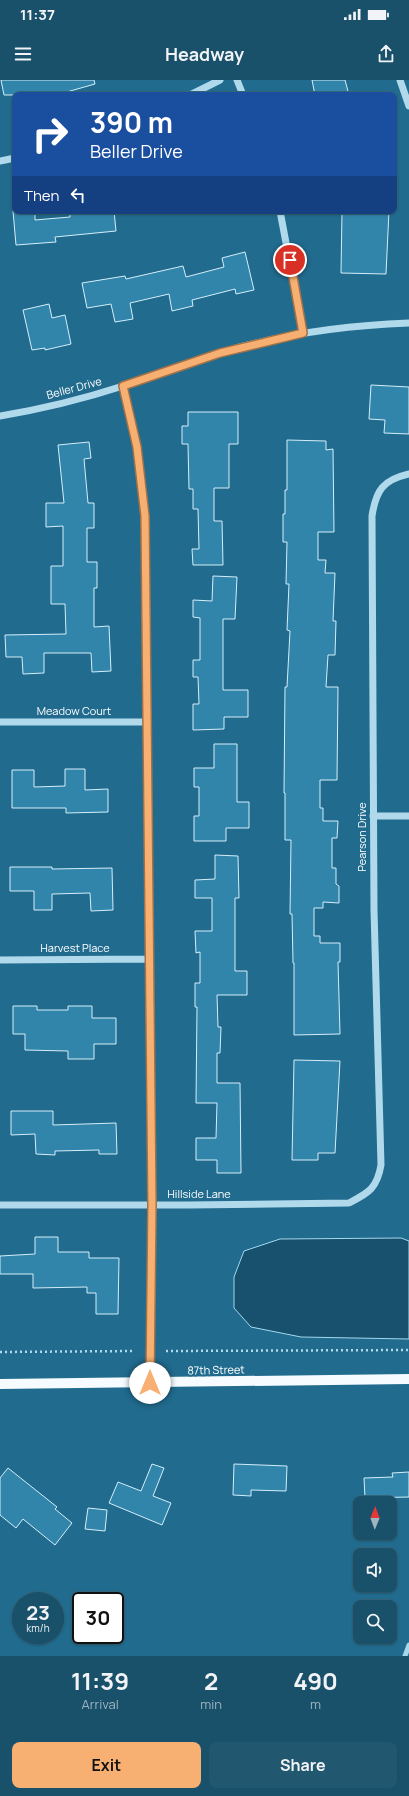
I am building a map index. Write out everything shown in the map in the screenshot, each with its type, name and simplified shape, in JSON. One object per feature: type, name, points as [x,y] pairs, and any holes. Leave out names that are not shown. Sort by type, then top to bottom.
[{"type":"main road","name":"87th Street","points":[[0,1384],[409,1379]]},
{"type":"street","points":[[196,92],[220,80]]},
{"type":"street","points":[[237,80],[242,92]]},
{"type":"street","points":[[400,80],[409,106]]},
{"type":"street","points":[[0,161],[12,159]]},
{"type":"street","points":[[281,214],[303,333]]},
{"type":"street","name":"Beller Drive","points":[[0,416],[70,402],[123,386],[220,353],[303,333],[370,325],[409,323]]},
{"type":"street","points":[[123,386],[137,447],[144,502],[148,722],[152,1205],[150,1383]]},
{"type":"street","name":"Pearson Drive","points":[[371,1191],[381,1166],[374,910],[372,516],[377,494],[385,483],[398,476],[409,474]]},
{"type":"street","name":"Meadow Court","points":[[0,722],[148,722]]},
{"type":"street","points":[[373,816],[409,816]]},
{"type":"street","name":"Harvest Place","points":[[0,960],[150,959]]},
{"type":"street","name":"Hillside Lane","points":[[0,1205],[349,1203],[371,1191]]},
{"type":"path","points":[[166,1351],[409,1350]]},
{"type":"path","points":[[0,1352],[134,1351]]},
{"type":"water","points":[[401,1238],[409,1241],[409,1339],[301,1337],[251,1327],[234,1308],[234,1277],[244,1251],[280,1239]]},
{"type":"building","points":[[1,80],[94,80],[95,84],[67,92],[12,92],[12,95],[4,95]]},
{"type":"building","points":[[312,80],[345,80],[348,92],[314,92]]},
{"type":"building","points":[[13,214],[35,214],[35,220],[70,217],[70,214],[114,214],[116,231],[55,237],[56,242],[16,245]]},
{"type":"building","points":[[342,214],[389,214],[386,274],[341,273]]},
{"type":"building","points":[[245,252],[254,290],[236,294],[235,289],[192,300],[193,306],[172,311],[169,294],[130,303],[133,319],[115,322],[111,304],[87,308],[82,283],[125,276],[126,279],[183,266],[186,277],[224,267],[222,258]]},
{"type":"building","points":[[49,304],[52,318],[65,315],[71,344],[45,350],[45,348],[32,350],[23,310]]},
{"type":"building","points":[[371,385],[409,387],[409,434],[384,433],[385,420],[369,419]]},
{"type":"building","points":[[188,412],[238,412],[238,444],[229,444],[229,488],[214,488],[214,521],[222,521],[223,565],[193,565],[192,549],[199,549],[198,509],[193,509],[193,489],[189,489],[188,444],[182,444],[182,426],[188,426]]},
{"type":"building","points":[[287,440],[326,441],[326,450],[333,449],[334,532],[318,532],[318,560],[326,560],[325,573],[335,573],[333,621],[336,621],[335,655],[328,655],[326,687],[338,687],[337,780],[320,780],[320,808],[323,808],[323,821],[338,821],[337,838],[332,838],[332,868],[336,868],[336,884],[339,886],[339,903],[323,902],[323,908],[314,908],[314,936],[320,936],[320,943],[340,943],[340,962],[338,962],[340,1034],[294,1035],[294,963],[292,914],[290,914],[291,840],[285,840],[284,793],[285,687],[287,687],[290,631],[287,630],[289,584],[286,584],[287,542],[283,542],[283,514],[285,514],[285,490],[287,490]]},
{"type":"building","points":[[89,442],[91,458],[84,459],[88,503],[94,503],[94,528],[87,528],[87,562],[97,562],[97,588],[94,588],[94,627],[109,626],[111,671],[92,672],[91,653],[44,653],[44,673],[23,674],[22,657],[6,657],[5,635],[66,634],[65,604],[51,604],[51,566],[63,566],[63,526],[46,527],[46,503],[64,503],[58,445]]},
{"type":"building","points":[[213,576],[237,577],[235,619],[223,619],[223,690],[248,690],[248,717],[224,717],[224,729],[193,730],[193,704],[199,704],[198,677],[193,677],[193,660],[200,660],[200,618],[193,617],[193,600],[212,601]]},
{"type":"building","points":[[214,744],[237,744],[237,802],[249,802],[249,828],[226,828],[226,841],[194,841],[194,816],[199,816],[199,787],[194,787],[194,768],[214,768]]},
{"type":"building","points":[[65,769],[85,769],[85,790],[108,789],[108,812],[66,813],[66,808],[12,808],[12,770],[34,770],[34,787],[65,786]]},
{"type":"building","points":[[215,855],[238,856],[239,898],[235,898],[235,971],[247,971],[247,995],[217,995],[218,1027],[221,1027],[220,1053],[217,1053],[217,1083],[240,1083],[241,1173],[217,1173],[217,1160],[196,1160],[196,1138],[216,1138],[217,1103],[196,1103],[197,1007],[195,1007],[195,983],[200,983],[200,952],[196,953],[195,931],[212,931],[212,898],[195,898],[195,880],[215,879]]},
{"type":"building","points":[[10,867],[52,867],[52,869],[112,868],[113,910],[91,911],[90,893],[52,894],[52,910],[34,910],[34,891],[10,891]]},
{"type":"building","points":[[13,1006],[37,1006],[37,1010],[68,1010],[68,1006],[92,1006],[92,1018],[116,1018],[116,1044],[94,1044],[94,1059],[68,1059],[68,1051],[25,1050],[25,1034],[13,1034]]},
{"type":"building","points":[[294,1060],[340,1061],[335,1153],[318,1153],[318,1160],[292,1160]]},
{"type":"building","points":[[11,1111],[53,1111],[53,1125],[116,1123],[117,1154],[99,1154],[99,1150],[55,1151],[55,1155],[36,1154],[35,1134],[11,1135]]},
{"type":"building","points":[[35,1237],[58,1237],[58,1252],[89,1252],[89,1258],[119,1258],[118,1314],[96,1314],[96,1293],[87,1293],[87,1287],[33,1288],[33,1274],[0,1274],[0,1256],[35,1254]]},
{"type":"building","points":[[152,1464],[164,1468],[153,1496],[171,1503],[162,1525],[109,1503],[118,1482],[141,1491]]},
{"type":"building","points":[[234,1464],[287,1466],[286,1491],[251,1490],[251,1496],[233,1495]]},
{"type":"building","points":[[8,1468],[57,1507],[55,1509],[72,1523],[55,1545],[23,1519],[16,1528],[0,1515],[0,1478]]},
{"type":"building","points":[[409,1472],[409,1497],[365,1496],[364,1478],[393,1477],[392,1473]]},
{"type":"building","points":[[88,1508],[107,1510],[105,1531],[85,1529]]},
{"type":"waterway","points":[[405,1656],[409,1645]]},
{"type":"route","points":[[150,1383],[152,1205],[145,516],[144,494],[137,447],[123,386],[220,353],[303,333],[290,260]]}]
